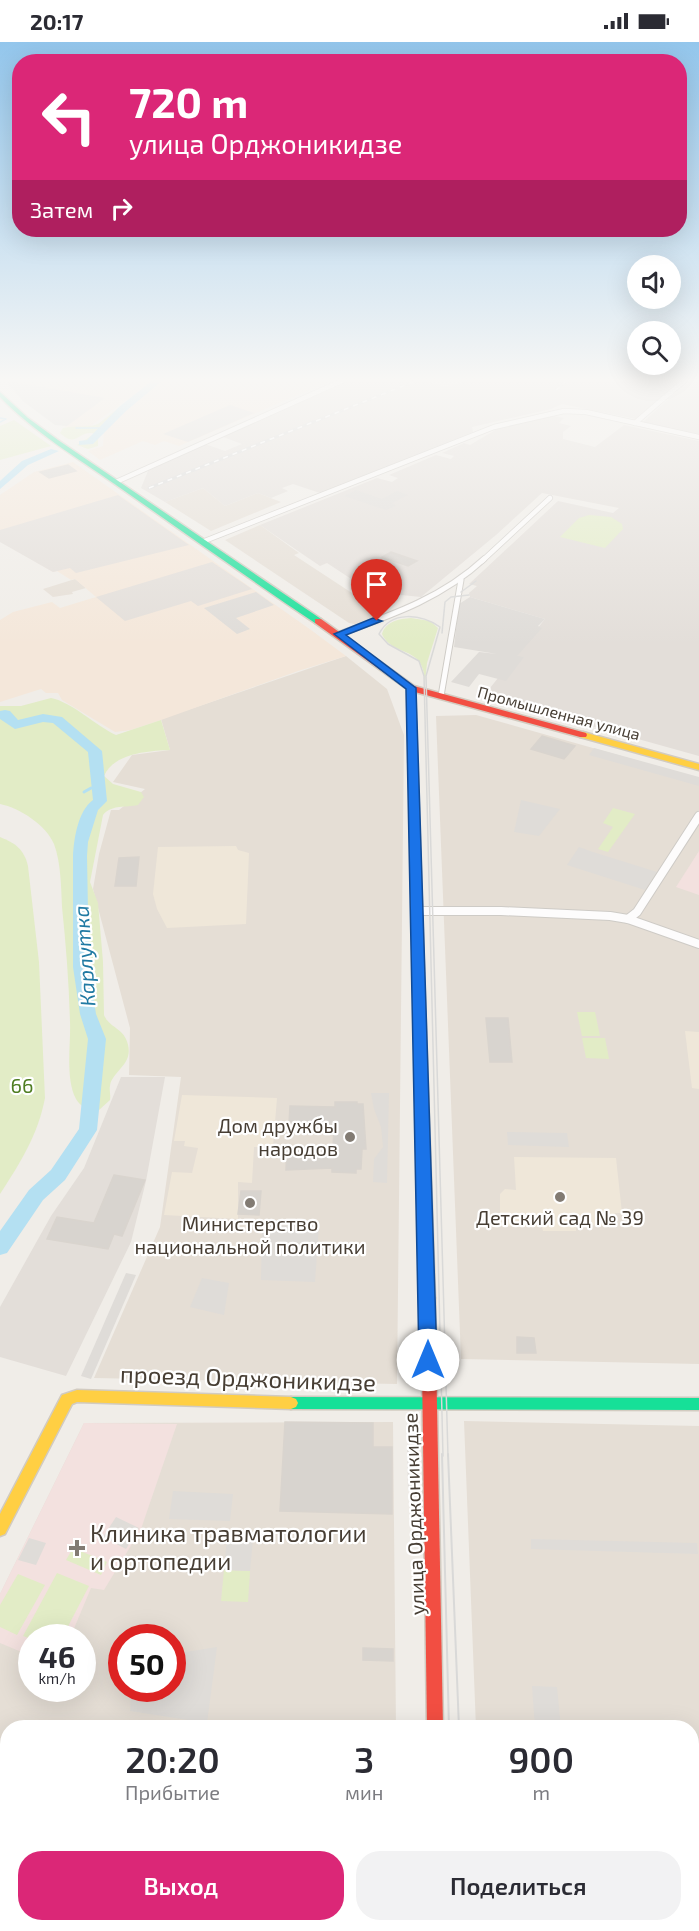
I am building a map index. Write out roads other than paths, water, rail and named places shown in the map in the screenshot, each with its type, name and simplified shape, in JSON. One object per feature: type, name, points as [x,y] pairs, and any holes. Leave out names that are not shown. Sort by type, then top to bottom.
[{"type":"main road","points":[[97,468],[339,634],[411,688]]},
{"type":"main road","name":"Промышленная улица","points":[[411,688],[699,767]]},
{"type":"main road","name":"улица Орджоникидзе","points":[[411,688],[418,911],[435,1720]]},
{"type":"main road","name":"проезд Орджоникидзе","points":[[0,1529],[67,1400],[90,1395],[313,1404],[699,1404]]},
{"type":"street","points":[[116,482],[147,468]]},
{"type":"street","points":[[202,542],[390,468]]},
{"type":"street","points":[[339,634],[404,611],[462,580],[550,498]]},
{"type":"street","points":[[441,696],[462,580]]},
{"type":"street","points":[[628,919],[637,912],[699,816]]},
{"type":"street","points":[[418,911],[501,911],[610,916],[628,919],[699,944]]},
{"type":"waterway","name":"Карлутка","points":[[0,486],[19,468]]},
{"type":"waterway","name":"Карлутка","points":[[0,715],[5,714],[15,725],[43,718],[57,720],[95,751],[100,801],[91,808],[81,842],[80,856],[81,967],[88,1014],[97,1039],[88,1130],[58,1175],[36,1195],[0,1247]]},
{"type":"waterway","points":[[88,790],[97,785]]},
{"type":"waterway","points":[[84,792],[91,788]]},
{"type":"tram line","points":[[461,592],[476,581]]},
{"type":"tram line","points":[[442,633],[445,602],[451,597],[469,595]]},
{"type":"tram line","points":[[443,1456],[424,676],[419,661],[388,644],[379,634],[391,621],[407,617],[424,619],[440,627],[426,676],[448,1456]]},
{"type":"tram line","points":[[442,1454],[449,1720]]},
{"type":"tram line","points":[[448,1454],[459,1720]]},
{"type":"railway","points":[[149,488],[198,468]]},
{"type":"place","name":"Дом дружбы народов","points":[[350,1137]]},
{"type":"place","name":"Детский сад № 39","points":[[560,1197]]},
{"type":"place","name":"Министерство национальной политики","points":[[250,1203]]},
{"type":"place","name":"Клиника травматологии и ортопедии","points":[[77,1548]]},
{"type":"park label","name":"66","points":[[22,1086]]}]
